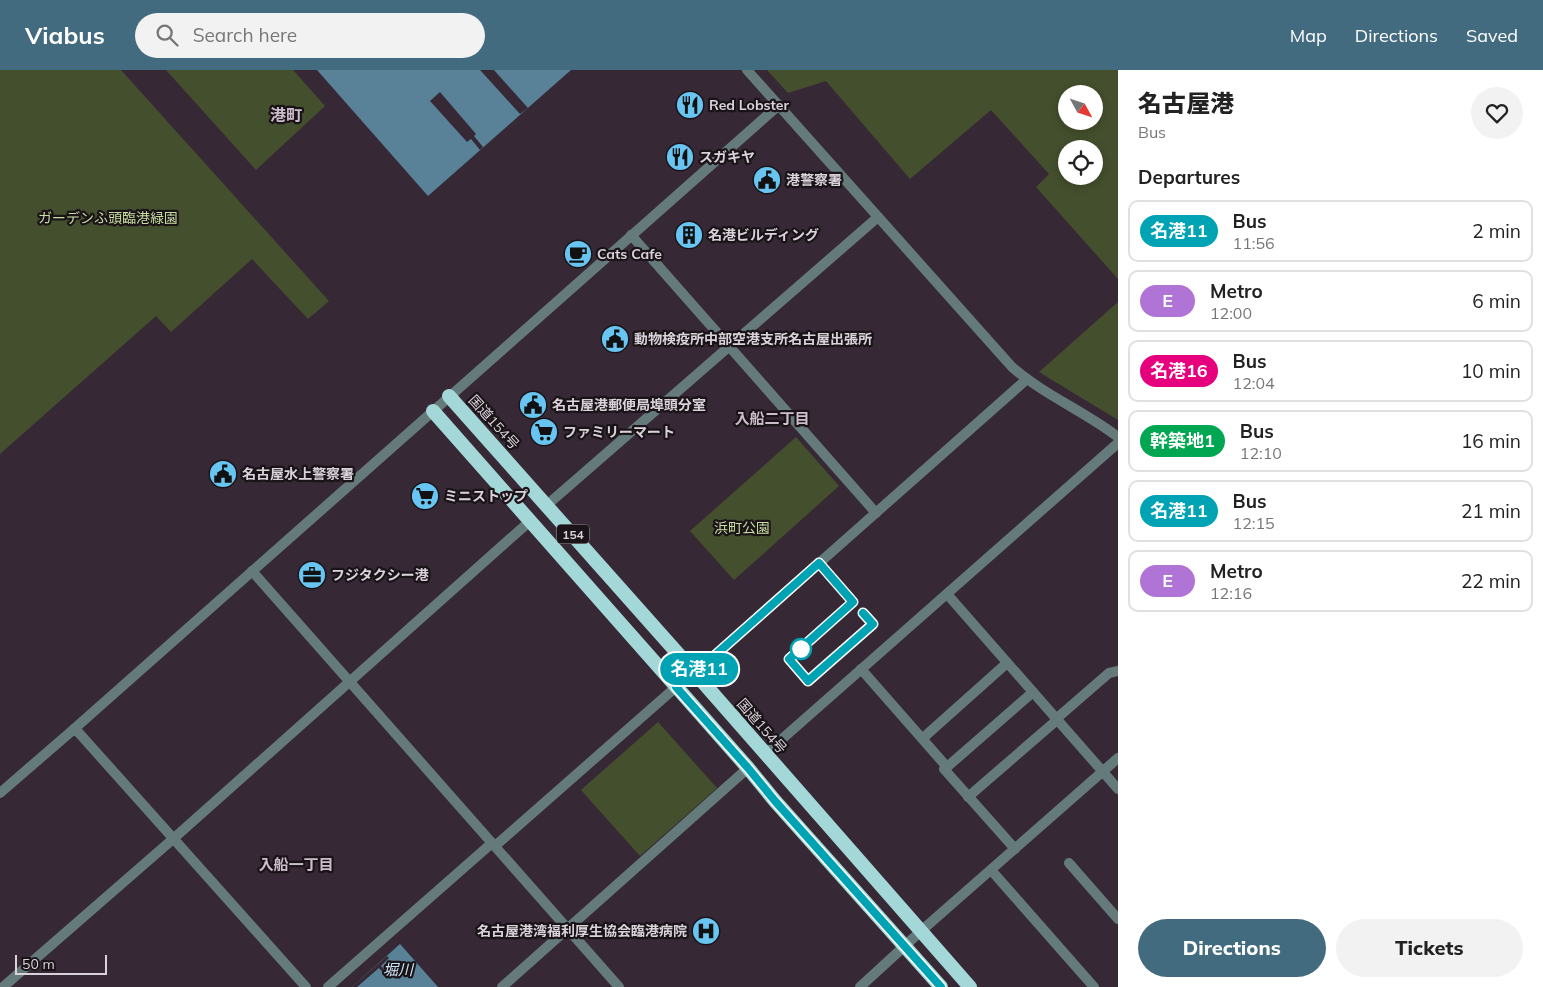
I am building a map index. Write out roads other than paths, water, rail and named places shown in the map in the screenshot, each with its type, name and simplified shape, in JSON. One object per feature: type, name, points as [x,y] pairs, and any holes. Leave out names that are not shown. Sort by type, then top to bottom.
[{"type":"highway","name":"国道154号","points":[[449,396],[970,987]]},
{"type":"highway","name":"154","points":[[433,411],[941,987]]},
{"type":"street","points":[[747,70],[1012,367],[1026,380],[1107,428],[1118,437]]},
{"type":"street","points":[[0,793],[778,105]]},
{"type":"street","points":[[547,505],[878,217]]},
{"type":"street","points":[[631,235],[876,513]]},
{"type":"street","points":[[328,987],[676,687],[695,673],[1026,380]]},
{"type":"street","points":[[765,754],[1118,443]]},
{"type":"street","points":[[3,987],[173,839],[530,521]]},
{"type":"street","points":[[252,571],[619,987]]},
{"type":"street","points":[[947,594],[1118,789]]},
{"type":"street","points":[[923,738],[1007,663]]},
{"type":"street","points":[[861,669],[947,767]]},
{"type":"street","points":[[968,797],[1109,674],[1118,671]]},
{"type":"street","points":[[1015,849],[944,769],[1033,692]]},
{"type":"street","points":[[74,729],[306,987]]},
{"type":"street","points":[[860,987],[1118,758]]},
{"type":"street","points":[[502,987],[748,768]]},
{"type":"street","points":[[1069,863],[1118,919]]},
{"type":"street","points":[[991,870],[1094,987]]},
{"type":"water","points":[[317,70],[571,70],[428,196]]},
{"type":"water","name":"堀川","points":[[400,944],[438,987],[352,987]]},
{"type":"place","name":"Red Lobster","points":[[690,105]]},
{"type":"place","name":"スガキヤ","points":[[680,157]]},
{"type":"place","name":"港警察署","points":[[767,180]]},
{"type":"place","name":"名港ビルディング","points":[[689,235]]},
{"type":"place","name":"Cats Cafe","points":[[578,254]]},
{"type":"place","name":"動物検疫所中部空港支所名古屋出張所","points":[[615,339]]},
{"type":"place","name":"名古屋港郵便局埠頭分室","points":[[533,405]]},
{"type":"place","name":"ファミリーマート","points":[[544,432]]},
{"type":"place","name":"名古屋水上警察署","points":[[223,474]]},
{"type":"place","name":"ミニストップ","points":[[425,496]]},
{"type":"place","name":"フジタクシー港","points":[[312,575]]},
{"type":"place","name":"名古屋港湾福利厚生協会臨港病院","points":[[706,931]]},
{"type":"district","name":"港町","points":[[286,115]]},
{"type":"district","name":"入船二丁目","points":[[772,418]]},
{"type":"district","name":"入船一丁目","points":[[296,864]]},
{"type":"park label","name":"ガーデンふ頭臨港緑園","points":[[108,218]]},
{"type":"park label","name":"浜町公園","points":[[742,528]]}]
